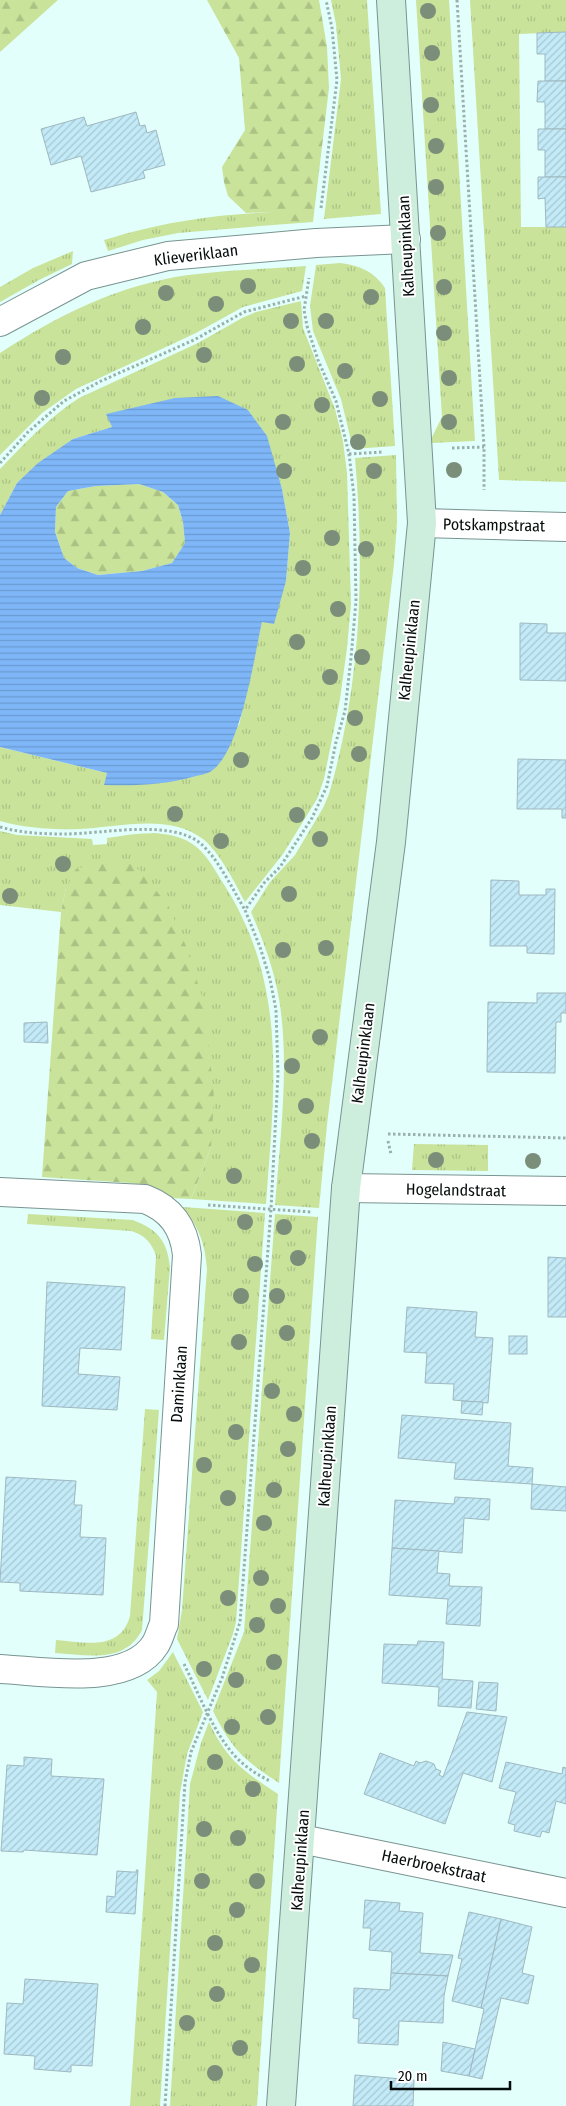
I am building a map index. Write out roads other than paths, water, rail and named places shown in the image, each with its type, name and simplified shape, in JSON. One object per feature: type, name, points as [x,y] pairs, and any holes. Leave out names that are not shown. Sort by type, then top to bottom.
[{"type":"street","name":"Kalheupinklaan","points":[[281,2106],[345,1201],[391,842],[422,523],[391,0]]},
{"type":"street","name":"Klieveriklaan","points":[[0,322],[86,276],[159,258],[316,243],[406,238]]},
{"type":"street","name":"Potskampstraat","points":[[422,523],[566,527]]},
{"type":"street","name":"Hogelandstraat","points":[[345,1201],[566,1191]]},
{"type":"street","name":"Daminklaan","points":[[0,1192],[145,1199],[160,1205],[179,1226],[186,1240],[187,1255],[164,1624],[155,1646],[134,1664],[112,1672],[77,1674],[0,1669]]},
{"type":"street","name":"Haerbroekstraat","points":[[301,1839],[566,1893]]},
{"type":"water","points":[[218,396],[248,410],[267,436],[282,489],[290,533],[286,581],[274,624],[262,622],[245,703],[230,745],[221,762],[208,773],[184,779],[139,785],[104,785],[107,773],[0,747],[0,515],[17,483],[38,463],[73,439],[112,427],[106,414],[175,398]],"holes":[[[139,484],[163,492],[178,505],[183,522],[185,543],[172,563],[142,571],[98,575],[77,568],[64,558],[55,532],[56,507],[68,491],[96,486]]]}]
